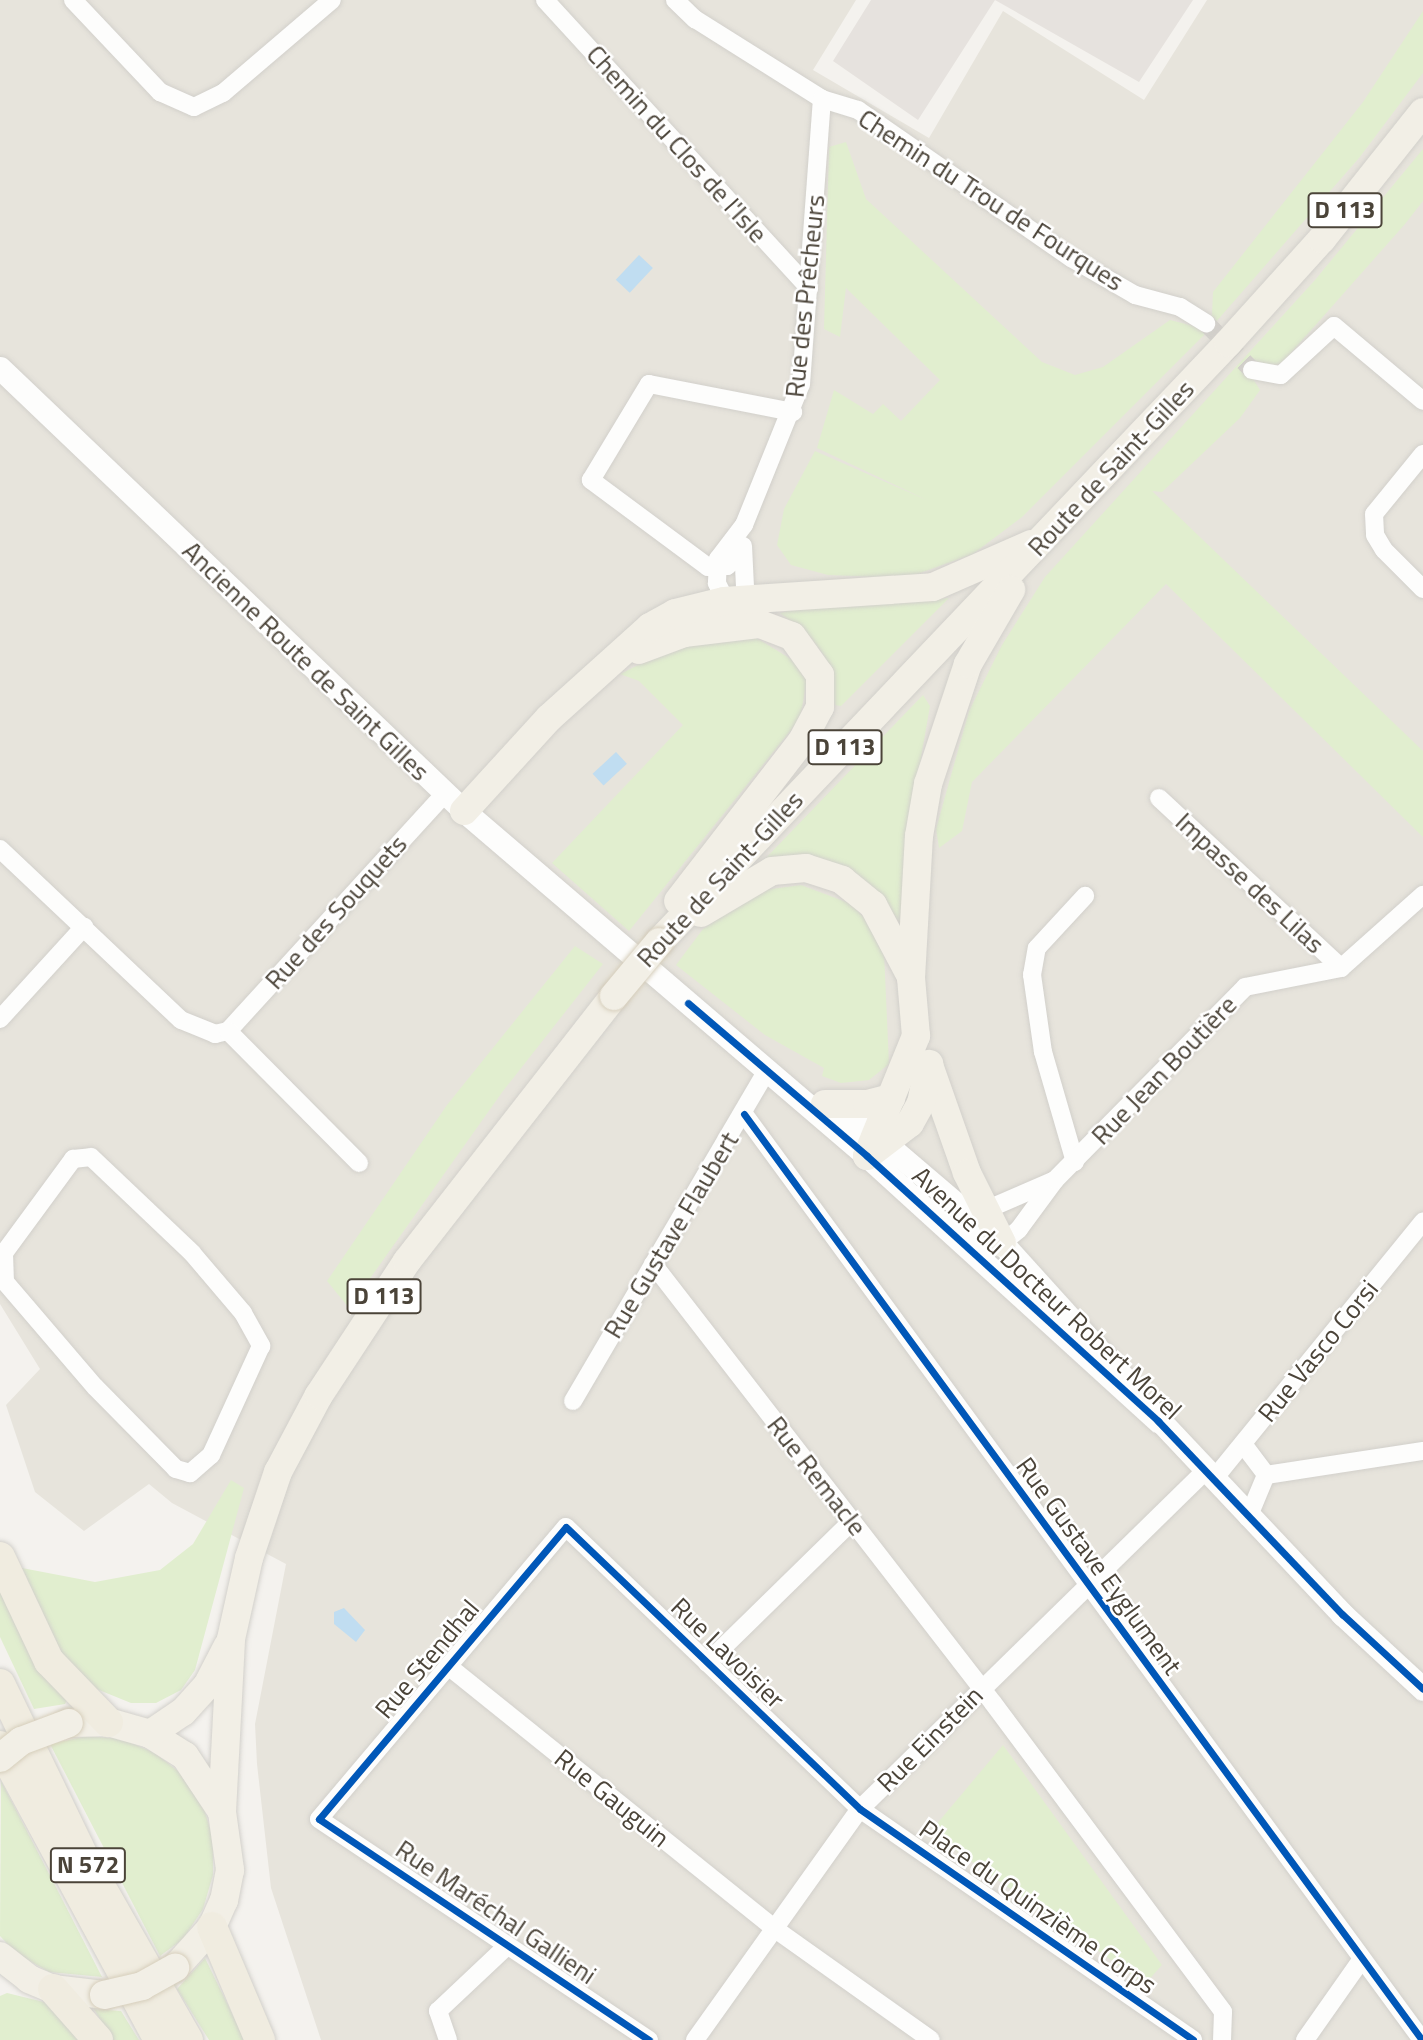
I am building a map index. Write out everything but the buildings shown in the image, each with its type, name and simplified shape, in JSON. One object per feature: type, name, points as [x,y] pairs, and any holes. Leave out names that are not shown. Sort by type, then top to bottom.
[{"type":"highway","points":[[0,1557],[49,1661],[108,1721]]},
{"type":"highway","name":"N 572","points":[[0,1684],[83,1856],[188,2040]]},
{"type":"highway","name":"N 572","points":[[0,1745],[159,2040]]},
{"type":"highway","points":[[212,1927],[260,2040]]},
{"type":"highway","points":[[41,1984],[98,2040]]},
{"type":"main road","name":"Route de Saint-Gilles","points":[[222,1812],[231,1639],[249,1558],[278,1472],[319,1395],[407,1261],[659,942],[1040,544],[1322,239],[1423,112]]},
{"type":"main road","points":[[454,802],[603,668],[738,608],[933,587],[1040,544]]},
{"type":"main road","points":[[1002,1242],[981,1216],[916,1035],[911,978],[919,836],[945,723],[968,664],[1040,544]]},
{"type":"main road","points":[[659,942],[677,903],[801,742],[820,707],[820,675],[804,647],[778,629],[738,608]]},
{"type":"main road","points":[[659,942],[772,871],[806,868],[842,880],[873,905],[911,978]]},
{"type":"main road","points":[[875,1145],[916,1035]]},
{"type":"main road","points":[[875,1145],[921,1103],[929,1065]]},
{"type":"main road","points":[[825,1104],[867,1104],[891,1098]]},
{"type":"main road","name":"Route de Saint-Gilles","points":[[150,1734],[183,1712],[208,1684],[231,1639]]},
{"type":"main road","points":[[0,1758],[21,1741],[69,1723],[108,1721],[150,1734],[185,1756],[222,1812],[230,1870],[212,1927],[175,1968],[142,1986],[104,1995],[0,1980]]},
{"type":"main road","points":[[0,1956],[41,1984]]},
{"type":"street","points":[[73,0],[160,92],[194,107],[223,93],[332,0]]},
{"type":"street","name":"Chemin du Clos de l'Isle","points":[[545,0],[809,288]]},
{"type":"street","name":"Chemin du Trou de Fourques","points":[[675,0],[695,19],[822,99],[858,110],[1071,258],[1135,295],[1180,307],[1206,323]]},
{"type":"street","name":"Rue des Prêcheurs","points":[[716,569],[744,525],[793,412],[802,384],[822,99]]},
{"type":"street","points":[[1252,370],[1282,375],[1335,326],[1423,401]]},
{"type":"street","name":"Ancienne Route de Saint Gilles","points":[[3,377],[454,802],[619,946]]},
{"type":"street","points":[[738,608],[716,569],[591,480],[649,384],[793,412]]},
{"type":"street","points":[[1423,454],[1374,514],[1375,535],[1384,550],[1423,589]]},
{"type":"street","name":"Rue des Prêcheurs","points":[[738,608],[744,525]]},
{"type":"street","points":[[716,569],[742,553]]},
{"type":"street","name":"Impasse des Lilas","points":[[1159,798],[1341,968]]},
{"type":"street","name":"Rue des Souquets","points":[[228,1031],[454,802]]},
{"type":"street","points":[[0,849],[181,1020],[199,1031],[228,1031],[359,1163]]},
{"type":"street","points":[[1341,968],[1423,895]]},
{"type":"street","points":[[1075,1162],[1043,1052],[1032,975],[1037,948],[1085,896]]},
{"type":"street","points":[[0,1019],[84,928]]},
{"type":"street","name":"Avenue du Docteur Robert Morel","points":[[619,946],[768,1069],[981,1216]]},
{"type":"street","name":"Rue Jean Boutière","points":[[962,1241],[981,1216],[1055,1180],[1245,987],[1341,968]]},
{"type":"street","name":"Avenue du Docteur Robert Morel","points":[[768,1069],[825,1104],[875,1145],[962,1241],[1158,1421]]},
{"type":"street","name":"Rue Gustave Flaubert","points":[[573,1401],[768,1069]]},
{"type":"street","name":"Rue Gustave Eyglument","points":[[744,1114],[1086,1586],[1422,2040]]},
{"type":"street","points":[[91,1157],[192,1253],[243,1313],[261,1346],[211,1455],[190,1473],[176,1469],[13,1299],[2,1283],[4,1253],[73,1159],[91,1157]]},
{"type":"street","name":"Rue Jean Boutière","points":[[1002,1242],[1040,1205],[1055,1180]]},
{"type":"street","name":"Rue Vasco Corsi","points":[[1209,1476],[1243,1444],[1423,1222]]},
{"type":"street","points":[[962,1241],[1002,1242]]},
{"type":"street","name":"Avenue du Docteur Robert Morel","points":[[1002,1242],[1158,1421],[1248,1518],[1423,1689]]},
{"type":"street","name":"Rue Remacle","points":[[653,1264],[982,1688]]},
{"type":"street","points":[[1243,1444],[1266,1475]]},
{"type":"street","points":[[1266,1475],[1423,1451]]},
{"type":"street","points":[[1248,1518],[1266,1475]]},
{"type":"street","name":"Rue Einstein","points":[[695,2040],[860,1809],[1086,1586],[1209,1476]]},
{"type":"street","points":[[707,1663],[852,1521]]},
{"type":"street","name":"Rue Lavoisier","points":[[566,1527],[860,1809]]},
{"type":"street","name":"Rue Stendhal","points":[[319,1819],[566,1527]]},
{"type":"street","name":"Rue Gauguin","points":[[448,1666],[775,1929],[931,2040]]},
{"type":"street","name":"Place du Quinzième Corps","points":[[982,1688],[1223,2012],[1222,2040]]},
{"type":"street","name":"Place du Quinzième Corps","points":[[860,1809],[1193,2040]]},
{"type":"street","name":"Rue Maréchal Gallieni","points":[[319,1819],[649,2040]]},
{"type":"street","points":[[448,2040],[438,2011],[507,1946]]},
{"type":"street","points":[[1305,2040],[1362,1959]]},
{"type":"shaded area","points":[[0,0],[856,0],[813,70],[929,138],[1003,11],[1144,100],[1207,0],[1423,0],[1423,2040],[321,2040],[271,1888],[257,1764],[255,1724],[286,1564],[172,1503],[149,1484],[84,1531],[35,1492],[6,1405],[40,1369],[0,1304]]},
{"type":"shaded area","points":[[871,0],[995,0],[918,120],[833,61]]},
{"type":"shaded area","points":[[995,0],[1193,0],[1139,82]]},
{"type":"green space","points":[[1423,11],[1423,73],[1359,158],[1208,331],[1022,517],[973,554],[906,578],[828,575],[791,565],[777,545],[784,509],[815,451],[929,501],[817,448],[834,390],[873,414],[883,404],[901,421],[940,380],[846,288],[840,337],[824,329],[829,147],[846,142],[866,199],[1042,362],[1075,375],[1103,367],[1170,320],[1202,328],[1212,314],[1213,292],[1363,102]]},
{"type":"green space","points":[[1423,149],[1423,201],[1405,224],[1282,363],[1249,372],[1260,390],[1240,418],[1162,492],[1152,491],[1423,751],[1423,837],[1166,584],[972,782],[962,831],[939,848],[936,829],[969,711],[1002,645],[1045,577],[1315,280]]},
{"type":"green space","points":[[949,598],[841,706],[835,705],[823,654],[807,633],[780,613],[816,605]]},
{"type":"green space","points":[[755,637],[794,661],[807,680],[800,719],[629,931],[552,863],[683,725],[639,681],[620,674],[671,649]]},
{"type":"green space","points":[[923,695],[930,706],[906,844],[908,937],[882,896],[848,871],[762,862]]},
{"type":"green space","points":[[801,885],[849,903],[865,918],[884,952],[889,1064],[869,1080],[841,1083],[822,1076],[824,1068],[765,1035],[676,965],[703,929],[757,891]]},
{"type":"green space","points":[[575,946],[603,964],[503,1091],[349,1308],[327,1281],[447,1105]]},
{"type":"green space","points":[[231,1480],[244,1488],[195,1670],[181,1690],[156,1703],[131,1703],[94,1688],[65,1662],[22,1568],[95,1582],[160,1570],[193,1544]]},
{"type":"green space","points":[[0,1580],[67,1700],[65,1704],[34,1709],[0,1637]]},
{"type":"green space","points":[[87,1736],[122,1739],[155,1753],[183,1775],[203,1805],[213,1839],[213,1875],[203,1909],[183,1939],[160,1956],[50,1744]]},
{"type":"green space","points":[[1003,1745],[1162,1965],[1145,1984],[930,1832]]},
{"type":"green space","points":[[1,1781],[102,1977],[49,1972],[16,1953],[0,1936]]},
{"type":"green space","points":[[205,1958],[245,2040],[209,2040],[177,1989]]},
{"type":"green space","points":[[7,1993],[48,2003],[87,2040],[0,2040],[0,1996]]},
{"type":"green space","points":[[94,2009],[121,2011],[139,2040],[112,2040]]},
{"type":"water","points":[[639,255],[653,268],[630,293],[616,280]]},
{"type":"water","points":[[616,752],[627,764],[604,786],[593,774]]},
{"type":"water","points":[[344,1608],[365,1630],[356,1642],[334,1624],[334,1612]]},
{"type":"tunnel","points":[[1206,323],[1252,370]]},
{"type":"cycle path","points":[[688,1003],[867,1156],[1158,1421],[1342,1614],[1423,1689]]},
{"type":"cycle path","points":[[744,1114],[1422,2040]]},
{"type":"cycle path","points":[[649,2040],[319,1819],[566,1527],[860,1809],[1193,2040]]}]
